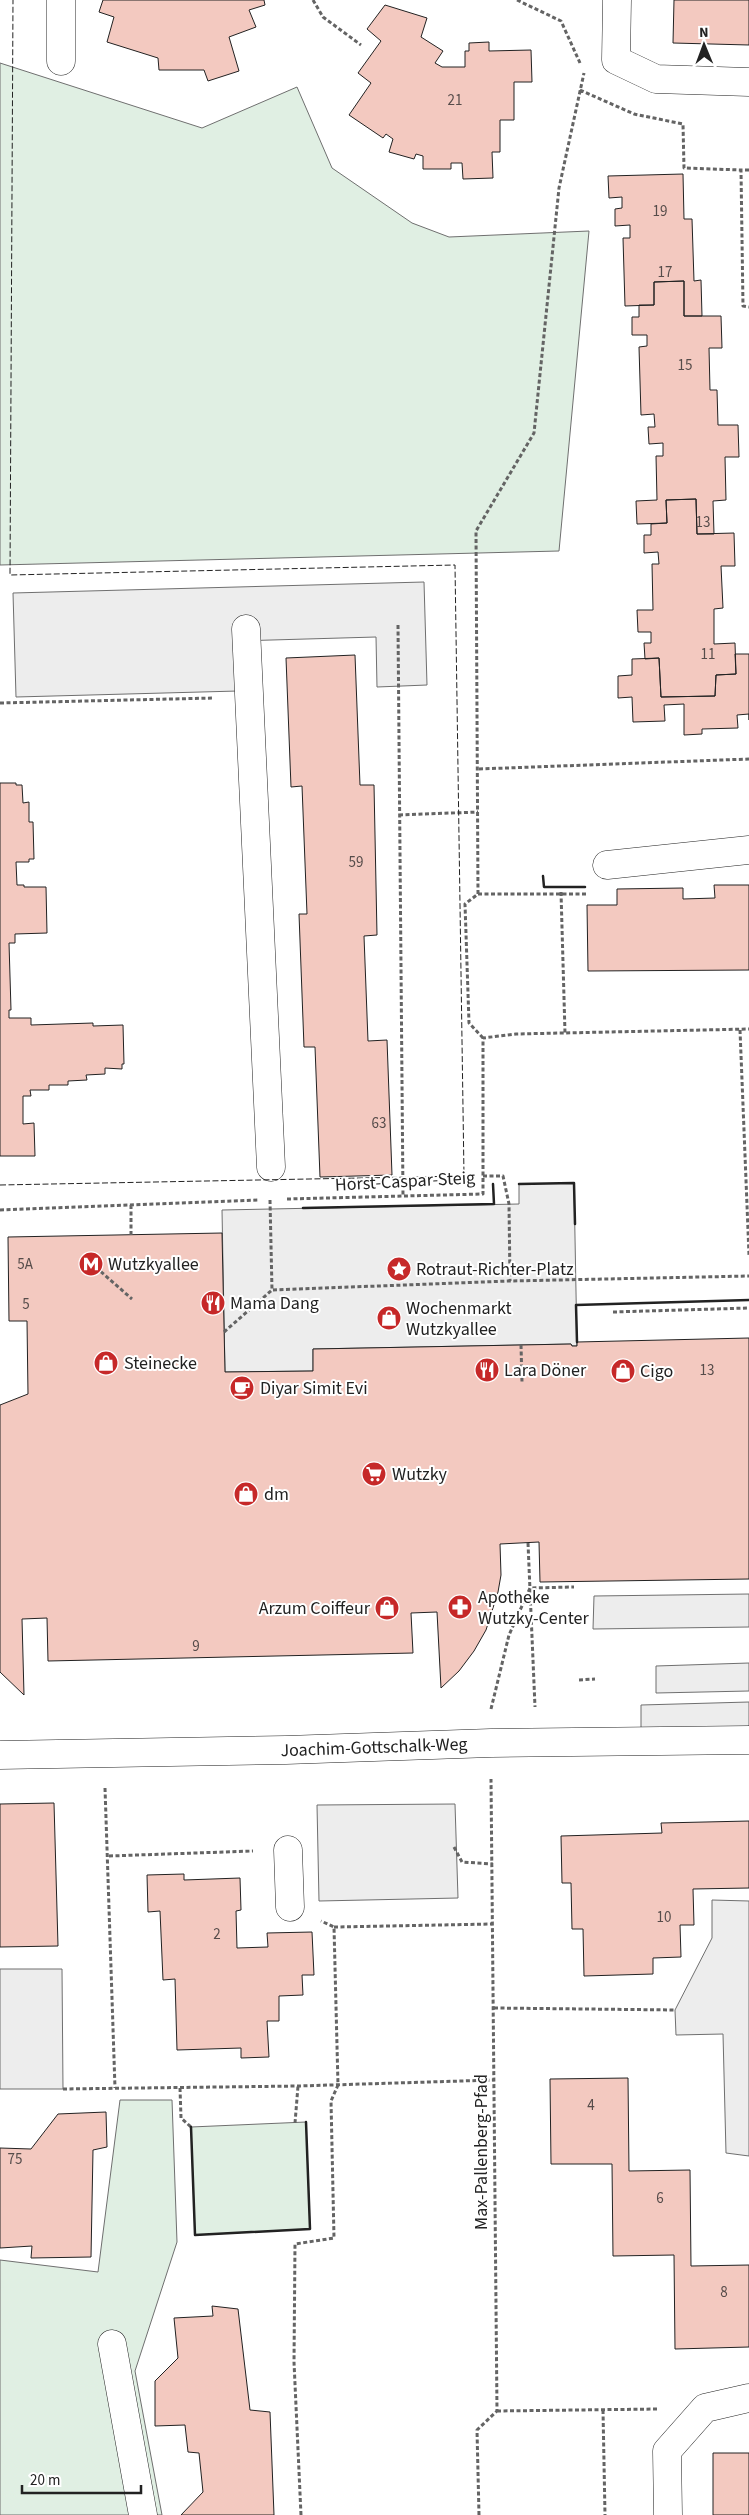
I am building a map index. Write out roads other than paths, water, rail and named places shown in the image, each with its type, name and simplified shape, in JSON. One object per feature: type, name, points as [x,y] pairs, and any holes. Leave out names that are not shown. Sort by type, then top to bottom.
[{"type":"street","points":[[61,0],[61,61]]},
{"type":"street","points":[[617,0],[616,60],[656,79],[749,82]]},
{"type":"street","points":[[246,629],[271,1167]]},
{"type":"street","points":[[607,865],[749,850]]},
{"type":"street","name":"Joachim-Gottschalk-Weg","points":[[0,1755],[286,1750],[491,1743],[749,1740]]},
{"type":"street","points":[[288,1850],[290,1906]]},
{"type":"street","points":[[112,2344],[143,2515]]},
{"type":"street","points":[[668,2515],[667,2451],[705,2408],[749,2398]]},
{"type":"place","name":"Wutzkyallee","points":[[91,1264]]},
{"type":"place","name":"Rotraut-Richter-Platz","points":[[399,1269]]},
{"type":"place","name":"Mama Dang","points":[[213,1303]]},
{"type":"place","name":"Wochenmarkt Wutzkyallee","points":[[389,1318]]},
{"type":"place","name":"Steinecke","points":[[106,1363]]},
{"type":"place","name":"Lara Döner","points":[[487,1370]]},
{"type":"place","name":"Cigo","points":[[623,1371]]},
{"type":"place","name":"Diyar Simit Evi","points":[[242,1388]]},
{"type":"place","name":"Wutzky","points":[[374,1474]]},
{"type":"place","name":"dm","points":[[246,1494]]},
{"type":"place","name":"Apotheke Wutzky-Center","points":[[460,1607]]},
{"type":"place","name":"Arzum Coiffeur","points":[[387,1608]]}]
